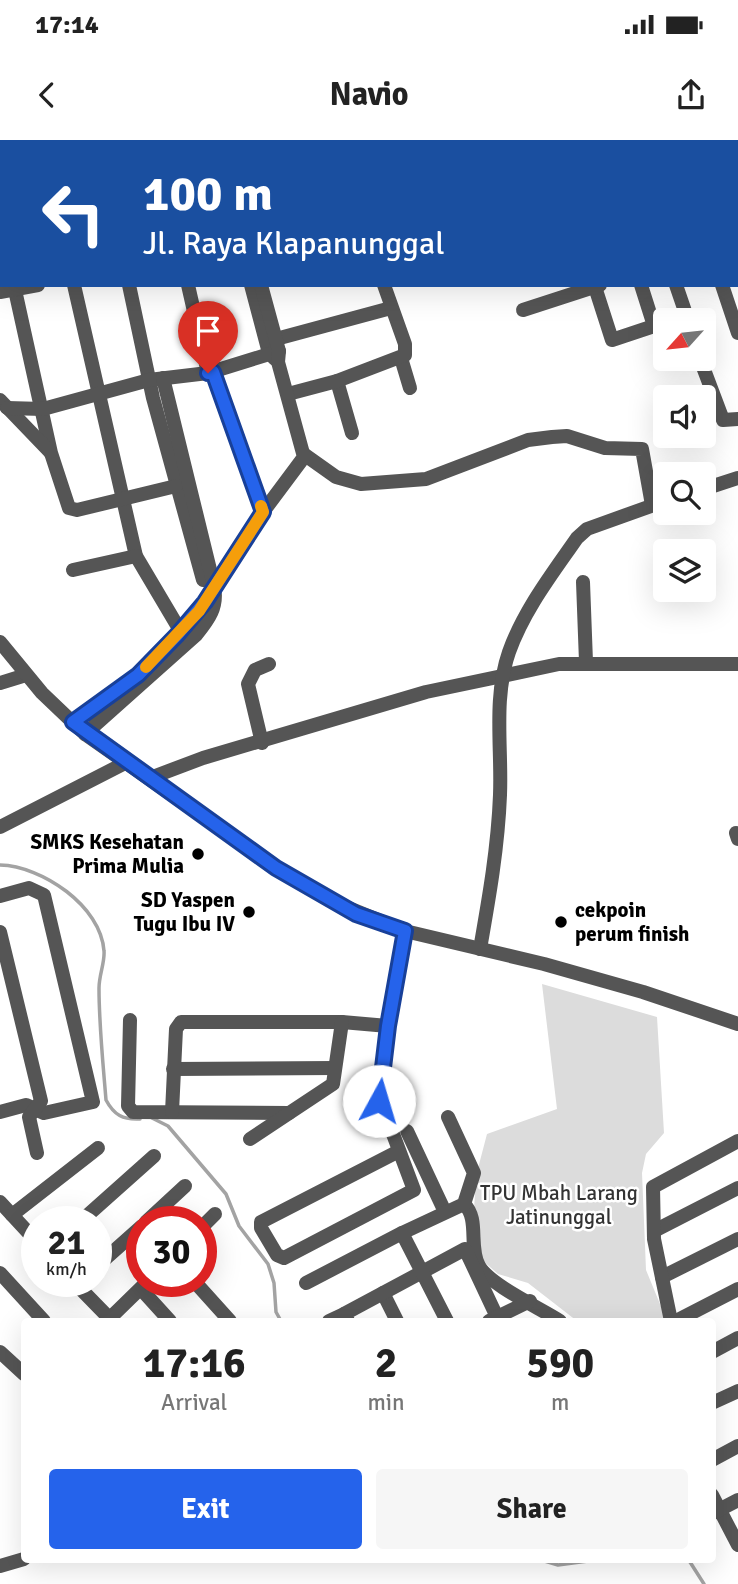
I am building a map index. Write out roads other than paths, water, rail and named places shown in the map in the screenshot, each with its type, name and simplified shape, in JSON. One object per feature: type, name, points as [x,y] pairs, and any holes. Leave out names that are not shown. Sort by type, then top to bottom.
[{"type":"street","points":[[29,140],[37,140]]},
{"type":"street","points":[[28,287],[7,291],[43,409],[51,453],[69,508],[77,510],[176,486]]},
{"type":"street","points":[[74,287],[136,556],[181,632]]},
{"type":"street","points":[[85,734],[197,635],[209,620],[215,604],[130,287]]},
{"type":"street","points":[[189,287],[211,373],[263,512]]},
{"type":"street","points":[[252,287],[275,351],[304,455],[336,477],[361,484],[426,479],[528,440],[567,436],[605,448],[642,449],[653,486]]},
{"type":"street","points":[[261,287],[275,351]]},
{"type":"street","points":[[288,394],[337,381],[406,354],[386,287]]},
{"type":"street","points":[[523,310],[595,287]]},
{"type":"street","points":[[598,287],[612,340],[654,326],[642,287]]},
{"type":"street","points":[[677,287],[684,308]]},
{"type":"street","points":[[723,287],[738,333]]},
{"type":"street","points":[[4,404],[43,409],[156,379],[211,373],[391,308]]},
{"type":"street","points":[[401,358],[410,388]]},
{"type":"street","points":[[705,371],[723,419],[738,419]]},
{"type":"street","points":[[156,379],[176,486],[211,590]]},
{"type":"street","points":[[337,381],[352,433]]},
{"type":"street","points":[[4,404],[51,453]]},
{"type":"street","points":[[73,722],[138,675],[181,632],[205,602],[263,512],[304,455]]},
{"type":"street","points":[[716,485],[738,478]]},
{"type":"street","points":[[480,949],[496,857],[500,793],[497,741],[503,678],[517,630],[577,538],[596,524],[653,505]]},
{"type":"street","points":[[73,570],[136,556]]},
{"type":"street","points":[[583,582],[586,662]]},
{"type":"street","points":[[0,642],[26,675],[85,734],[286,875],[356,914],[405,931],[643,992],[738,1024]]},
{"type":"street","points":[[150,778],[203,758],[262,743],[426,692],[503,678],[559,664],[586,662],[738,665]]},
{"type":"street","points":[[262,743],[248,684],[253,673],[269,664]]},
{"type":"street","points":[[0,683],[26,675]]},
{"type":"street","points":[[0,827],[127,762]]},
{"type":"street","points":[[0,896],[29,888],[44,895],[93,1102],[44,1113],[26,1105],[0,1112]]},
{"type":"street","points":[[398,1151],[262,1221],[261,1227],[277,1255],[284,1258],[413,1193],[414,1185],[379,1101],[388,1026],[405,931]]},
{"type":"street","points":[[0,932],[41,1101],[29,1117],[37,1153]]},
{"type":"street","points":[[130,1020],[129,1109],[136,1113],[289,1113]]},
{"type":"street","points":[[172,1112],[176,1029],[181,1022],[342,1022],[388,1026]]},
{"type":"street","points":[[250,1139],[333,1084],[342,1022]]},
{"type":"street","points":[[173,1069],[335,1068]]},
{"type":"street","points":[[306,1283],[464,1204],[474,1173],[449,1117]]},
{"type":"street","points":[[407,1132],[445,1212]]},
{"type":"street","points":[[673,1318],[654,1231],[653,1187],[738,1141]]},
{"type":"street","points":[[12,1215],[98,1148]]},
{"type":"street","points":[[98,1206],[154,1156]]},
{"type":"street","points":[[163,1206],[185,1186]]},
{"type":"street","points":[[654,1231],[738,1188]]},
{"type":"street","points":[[0,1202],[21,1225]]},
{"type":"street","points":[[464,1204],[472,1217],[469,1247],[492,1318]]},
{"type":"street","points":[[402,1233],[446,1318]]},
{"type":"street","points":[[662,1277],[738,1239]]},
{"type":"street","points":[[112,1253],[126,1241]]},
{"type":"street","points":[[346,1318],[383,1293],[469,1247]]},
{"type":"street","points":[[469,1247],[486,1276],[556,1318]]},
{"type":"street","points":[[0,1273],[41,1318]]},
{"type":"street","points":[[680,1318],[738,1290]]},
{"type":"street","points":[[383,1293],[396,1318]]},
{"type":"street","points":[[90,1297],[108,1318]]},
{"type":"street","points":[[112,1318],[132,1297]]},
{"type":"street","points":[[153,1297],[168,1318]]},
{"type":"street","points":[[208,1297],[227,1318]]},
{"type":"street","points":[[494,1318],[530,1301]]},
{"type":"street","points":[[716,1350],[738,1338]]},
{"type":"street","points":[[0,1352],[21,1371]]},
{"type":"street","points":[[716,1401],[738,1391]]},
{"type":"street","points":[[716,1458],[738,1446]]},
{"type":"street","points":[[738,1500],[717,1512],[738,1545]]},
{"type":"street","points":[[0,1566],[21,1560]]},
{"type":"waterway","points":[[0,865],[16,867],[51,881],[81,904],[92,919],[100,934],[104,951],[99,1002],[106,1100],[120,1116],[140,1119]]},
{"type":"waterway","points":[[152,1118],[168,1126],[226,1194],[239,1226],[268,1264],[279,1318]]},
{"type":"waterway","points":[[551,1563],[573,1563]]},
{"type":"waterway","points":[[691,1563],[704,1584]]},
{"type":"place","name":"SMKS Kesehatan Prima Mulia","points":[[198,854]]},
{"type":"place","name":"SD Yaspen Tugu Ibu IV","points":[[249,912]]},
{"type":"place","name":"cekpoin perum finish","points":[[561,922]]},
{"type":"park label","name":"TPU Mbah Larang Jatinunggal","points":[[559,1205]]}]
